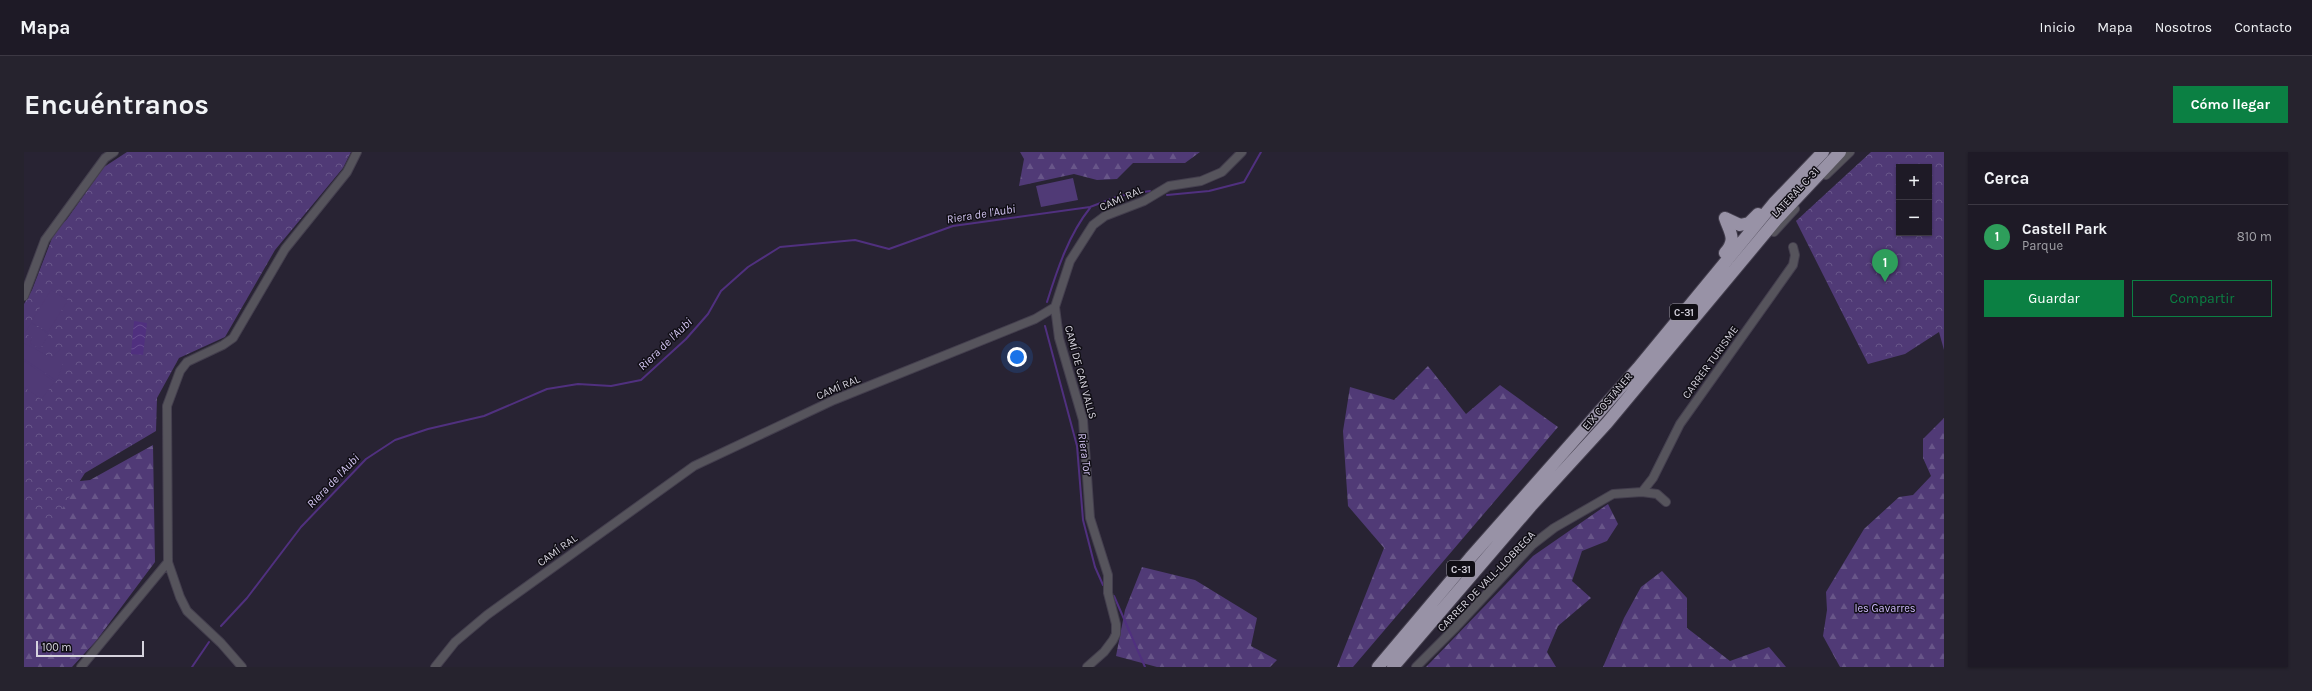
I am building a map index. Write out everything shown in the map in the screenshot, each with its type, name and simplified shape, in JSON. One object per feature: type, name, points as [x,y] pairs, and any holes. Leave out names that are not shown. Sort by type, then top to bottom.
[{"type":"highway","name":"C-31","points":[[1378,667],[1470,558],[1652,352],[1774,202],[1822,152]]},
{"type":"highway","points":[[1652,352],[1666,326],[1731,246],[1732,233],[1725,218],[1740,225],[1749,223],[1803,164],[1822,152]]},
{"type":"highway","name":"EIX COSTANER","points":[[1393,667],[1532,506],[1607,423],[1776,220],[1840,152]]},
{"type":"highway","points":[[1607,423],[1654,376],[1774,232]]},
{"type":"highway","points":[[1399,667],[1410,648]]},
{"type":"street","points":[[24,296],[45,240],[105,158],[114,152]]},
{"type":"street","points":[[242,667],[221,643],[187,611],[180,597],[168,562],[167,406],[180,371],[188,362],[223,345],[233,338],[285,249],[347,172],[357,152]]},
{"type":"street","name":"CAMÍ RAL","points":[[435,667],[455,642],[487,615],[694,466],[764,431],[834,400],[1035,319],[1055,307],[1070,261],[1093,225],[1105,216],[1144,201],[1169,186],[1201,181],[1222,172],[1242,152]]},
{"type":"street","name":"LATERAL C-31","points":[[1774,232],[1808,194],[1850,152]]},
{"type":"street","name":"CARRER TURISME","points":[[1642,492],[1653,478],[1688,412],[1793,265],[1795,255],[1792,247]]},
{"type":"street","name":"CAMÍ DE CAN VALLS","points":[[1055,307],[1059,338],[1083,420],[1090,518],[1108,575],[1108,593],[1116,624],[1116,634],[1113,640],[1104,652],[1088,667]]},
{"type":"street","name":"CARRER DE VALL-LLOBREGA","points":[[1416,667],[1454,630],[1538,541],[1574,516],[1613,494],[1642,492],[1657,494],[1666,502]]},
{"type":"street","points":[[81,667],[168,562]]},
{"type":"green space","points":[[127,152],[351,152],[343,168],[275,250],[225,337],[179,358],[157,398],[156,431],[85,473],[53,523],[24,510],[24,304],[32,290],[54,233],[67,219],[104,167]]},
{"type":"green space","points":[[1020,152],[1200,152],[1185,163],[1133,163],[1117,179],[1097,180],[1074,174],[1019,186],[1024,159]]},
{"type":"green space","points":[[1871,152],[1944,152],[1944,350],[1939,332],[1905,354],[1868,364],[1796,221]]},
{"type":"green space","points":[[1073,178],[1078,200],[1041,207],[1036,186]]},
{"type":"green space","points":[[51,290],[68,300],[48,332],[31,322]]},
{"type":"green space","points":[[31,323],[49,334],[40,349],[30,343],[32,338],[25,333]]},
{"type":"green space","points":[[24,343],[52,358],[62,347],[62,366],[57,381],[24,359]]},
{"type":"green space","points":[[24,361],[55,382],[41,399],[24,387]]},
{"type":"green space","points":[[1428,366],[1466,414],[1500,385],[1558,427],[1353,667],[1337,667],[1384,548],[1348,506],[1343,431],[1350,387],[1394,400]]},
{"type":"green space","name":"les Gavarres","points":[[1944,418],[1944,667],[1840,667],[1823,636],[1827,610],[1826,592],[1864,529],[1899,497],[1913,495],[1931,476],[1923,458],[1923,439]]},
{"type":"green space","points":[[153,445],[155,562],[96,641],[72,667],[24,667],[24,487],[90,480]]},
{"type":"green space","points":[[1608,504],[1618,524],[1607,541],[1582,551],[1572,581],[1591,598],[1558,626],[1547,652],[1556,667],[1426,667],[1533,556]]},
{"type":"green space","points":[[1142,567],[1195,580],[1257,618],[1251,646],[1277,660],[1270,667],[1157,667],[1116,656],[1125,610]]},
{"type":"green space","points":[[1662,571],[1687,598],[1687,628],[1730,661],[1769,647],[1786,667],[1603,667],[1624,618],[1641,587]]},
{"type":"water","points":[[134,321],[147,323],[143,355],[131,354]]},
{"type":"waterway","name":"Riera de l'Aubi","points":[[1167,195],[1209,191],[1244,182],[1261,152]]},
{"type":"waterway","name":"Riera de l'Aubi","points":[[221,626],[247,598],[301,527],[366,459],[395,440],[428,429],[484,416],[547,389],[578,384],[611,386],[641,380],[686,339],[708,314],[721,291],[748,267],[780,247],[855,240],[889,249],[953,226],[1090,207],[1119,196],[1150,191]]},
{"type":"waterway","name":"Riera Tor","points":[[1047,302],[1059,265],[1076,229],[1090,208]]},
{"type":"waterway","name":"Riera Tor","points":[[1045,326],[1077,446],[1083,520],[1095,567],[1103,585]]},
{"type":"waterway","name":"Riera Tor","points":[[1114,596],[1145,667]]},
{"type":"waterway","name":"Riera de l'Aubi","points":[[192,667],[209,642]]},
{"type":"place","name":"Castell Park","points":[[1885,282]]}]
